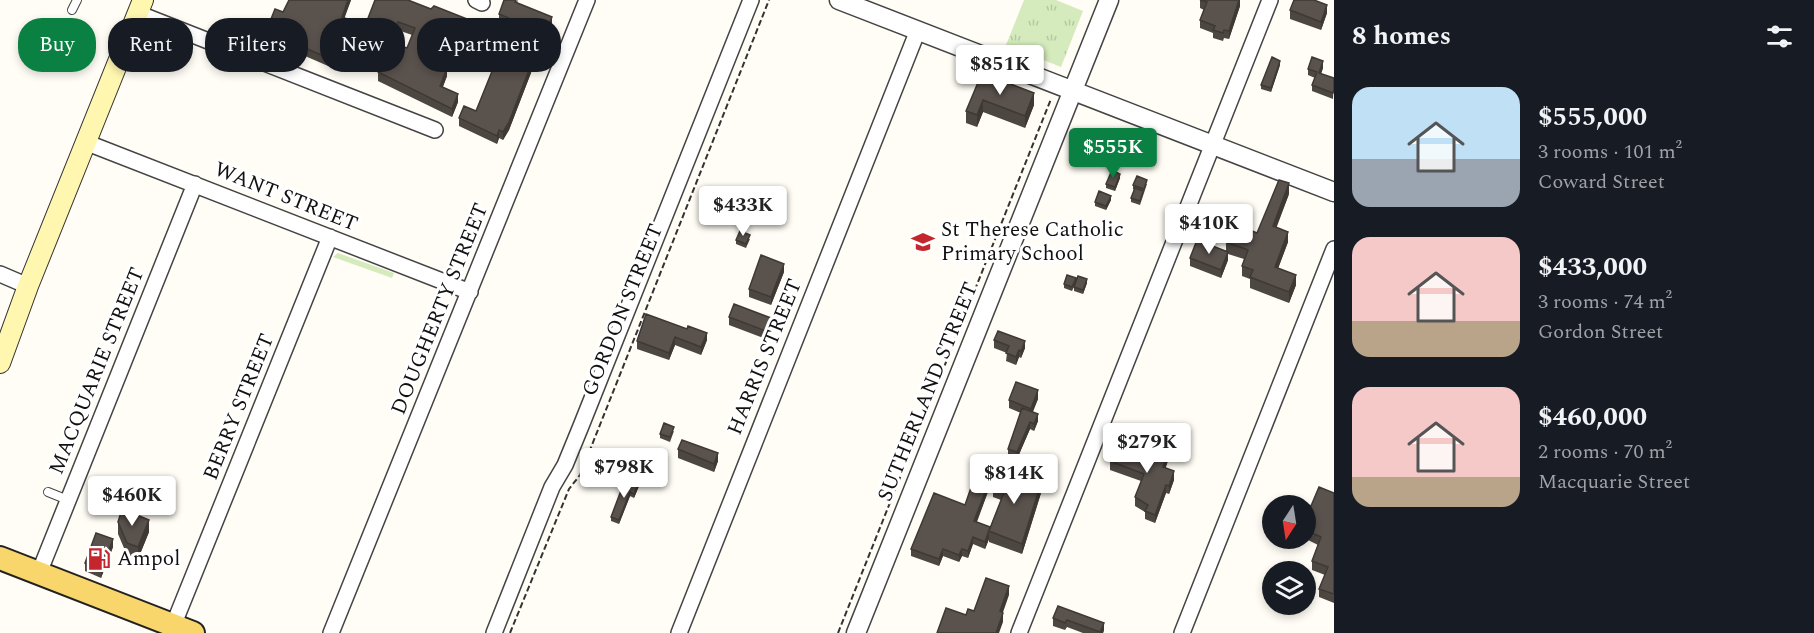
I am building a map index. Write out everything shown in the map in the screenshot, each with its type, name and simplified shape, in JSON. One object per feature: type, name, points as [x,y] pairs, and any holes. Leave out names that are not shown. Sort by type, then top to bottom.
[{"type":"main road","points":[[0,363],[28,286],[140,6]]},
{"type":"main road","points":[[0,336],[28,286]]},
{"type":"main road","points":[[0,558],[183,629]]},
{"type":"street","name":"DOUGHERTY STREET","points":[[331,633],[587,0]]},
{"type":"street","name":"GORDON STREET","points":[[494,633],[552,487],[565,465],[581,426],[752,0]]},
{"type":"street","points":[[839,0],[1334,192]]},
{"type":"street","name":"SUTHERLAND STREET","points":[[856,633],[1109,0]]},
{"type":"street","points":[[1019,633],[1270,0]]},
{"type":"street","points":[[140,6],[435,130]]},
{"type":"street","name":"HARRIS STREET","points":[[679,633],[918,30]]},
{"type":"street","name":"WANT STREET","points":[[85,142],[470,292]]},
{"type":"street","name":"MACQUARIE STREET","points":[[39,573],[195,184]]},
{"type":"street","name":"BERRY STREET","points":[[183,629],[330,237]]},
{"type":"street","points":[[1182,633],[1334,249]]},
{"type":"street","points":[[0,274],[28,286]]},
{"type":"lane","points":[[72,10],[77,0]]},
{"type":"lane","points":[[48,492],[68,500]]},
{"type":"path","name":"GORDON STREET","points":[[510,633],[569,489],[580,475],[769,0]]},
{"type":"path","name":"SUTHERLAND STREET","points":[[838,633],[1051,99]]},
{"type":"green space","points":[[1024,0],[1056,0],[1083,11],[1061,67],[1006,45]]},
{"type":"green space","points":[[338,253],[394,273],[392,278],[333,257]]},
{"type":"building","points":[[289,0],[348,0],[342,17],[345,18],[320,18],[320,54],[308,49],[308,18],[271,18],[275,9],[283,12]]},
{"type":"building","points":[[375,0],[408,0],[431,9],[434,6],[464,18],[417,18],[417,72],[445,72],[440,86],[458,94],[452,109],[378,72],[405,72],[405,47],[407,48],[415,28],[405,24],[405,18],[368,18]]},
{"type":"building","points":[[504,0],[516,0],[515,2],[552,17],[509,18],[499,14]]},
{"type":"building","points":[[1200,0],[1239,0],[1229,31],[1224,30],[1223,33],[1213,30],[1215,26],[1200,20],[1207,2]]},
{"type":"building","points":[[1294,0],[1314,0],[1327,5],[1321,22],[1290,10]]},
{"type":"building","points":[[1272,57],[1280,61],[1271,88],[1261,85]]},
{"type":"building","points":[[1312,57],[1323,61],[1319,73],[1334,78],[1333,93],[1312,85],[1317,72],[1308,69]]},
{"type":"building","points":[[492,72],[528,72],[503,132],[499,130],[497,136],[459,118],[464,106],[476,111]]},
{"type":"building","points":[[982,73],[1034,93],[1025,116],[983,100],[977,115],[966,111]]},
{"type":"building","points":[[1112,170],[1120,174],[1115,187],[1106,184]]},
{"type":"building","points":[[1137,176],[1147,180],[1144,189],[1133,185]]},
{"type":"building","points":[[1279,180],[1289,183],[1273,226],[1288,232],[1275,267],[1296,275],[1289,292],[1250,277],[1253,270],[1242,266],[1248,250],[1226,242],[1233,223],[1257,233]]},
{"type":"building","points":[[1135,188],[1143,191],[1140,201],[1131,198]]},
{"type":"building","points":[[1099,191],[1111,196],[1106,206],[1095,202]]},
{"type":"building","points":[[740,231],[750,235],[746,244],[736,240]]},
{"type":"building","points":[[1197,240],[1228,252],[1221,270],[1190,258]]},
{"type":"building","points":[[761,255],[784,264],[771,297],[749,289]]},
{"type":"building","points":[[1067,275],[1076,278],[1072,287],[1064,284]]},
{"type":"building","points":[[1078,276],[1087,279],[1083,290],[1074,287]]},
{"type":"building","points":[[734,304],[771,318],[766,331],[729,317]]},
{"type":"building","points":[[646,314],[687,329],[688,326],[707,333],[701,347],[675,337],[669,353],[637,341]]},
{"type":"building","points":[[998,331],[1025,341],[1016,357],[1006,353],[1009,346],[994,340]]},
{"type":"building","points":[[1016,382],[1038,390],[1031,409],[1009,400]]},
{"type":"building","points":[[1022,408],[1038,414],[1034,424],[1030,422],[1017,452],[1008,449]]},
{"type":"building","points":[[664,423],[674,427],[670,437],[660,434]]},
{"type":"building","points":[[682,440],[718,453],[714,464],[678,449]]},
{"type":"building","points":[[1117,444],[1153,458],[1158,445],[1169,449],[1163,467],[1174,471],[1155,515],[1145,511],[1148,505],[1135,497],[1144,474],[1110,461]]},
{"type":"building","points":[[1000,467],[1041,483],[1022,544],[989,531],[1005,490],[993,486]]},
{"type":"building","points":[[975,476],[989,482],[974,521],[990,527],[985,542],[973,537],[968,551],[962,549],[959,555],[943,549],[939,559],[911,549],[934,493],[965,505]]},
{"type":"building","points":[[630,479],[639,482],[634,494],[630,492],[619,520],[611,517],[622,488],[626,489]]},
{"type":"building","points":[[1319,487],[1334,493],[1334,594],[1319,589],[1328,567],[1312,561],[1321,537],[1316,535],[1316,495]]},
{"type":"building","points":[[122,509],[149,520],[138,547],[127,543],[118,522]]},
{"type":"building","name":"Ampol","points":[[96,533],[113,539],[101,570],[85,563]]},
{"type":"building","points":[[986,578],[1009,586],[1000,611],[1003,613],[996,633],[937,633],[946,608],[966,615],[968,609],[974,611]]},
{"type":"building","points":[[1058,606],[1104,623],[1100,632],[1067,620],[1065,623],[1053,618]]},
{"type":"place","name":"St Therese Catholic Primary School","points":[[923,242]]},
{"type":"place","name":"Ampol","points":[[99,559]]}]
